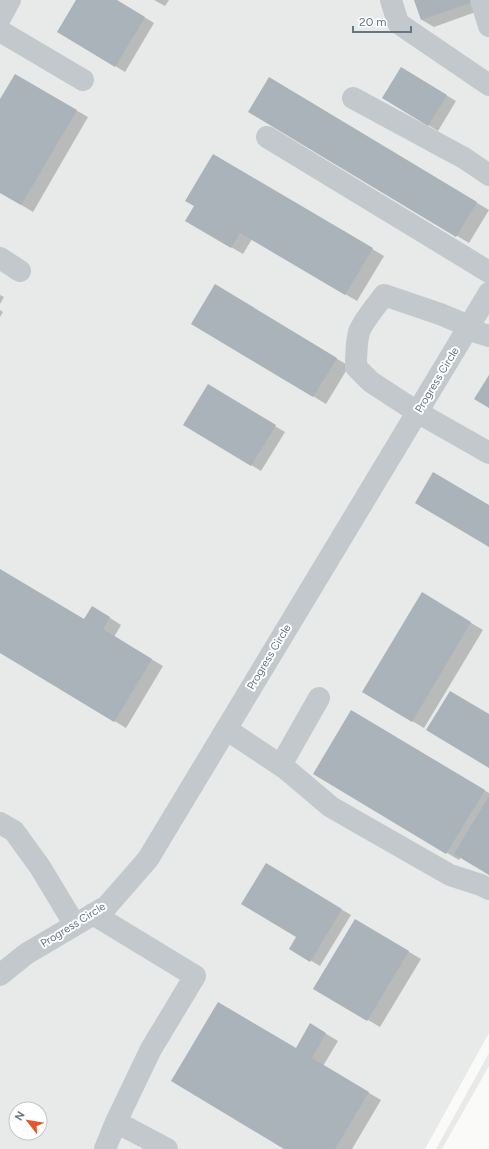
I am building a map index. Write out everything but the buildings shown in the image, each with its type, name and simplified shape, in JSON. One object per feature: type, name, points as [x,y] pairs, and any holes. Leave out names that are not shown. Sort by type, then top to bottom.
[{"type":"street","points":[[0,18],[10,0]]},
{"type":"street","points":[[391,0],[398,23],[489,85]]},
{"type":"street","points":[[481,0],[489,26]]},
{"type":"street","points":[[0,32],[83,80]]},
{"type":"street","points":[[353,98],[464,158],[489,175]]},
{"type":"street","points":[[267,137],[489,272]]},
{"type":"street","points":[[0,258],[20,271]]},
{"type":"street","name":"Progress Circle","points":[[0,975],[26,954],[107,906],[148,859],[489,293]]},
{"type":"street","points":[[489,336],[468,328],[440,314],[384,295],[360,331],[356,347],[356,367],[371,382],[418,412],[489,453]]},
{"type":"street","points":[[281,765],[319,698]]},
{"type":"street","points":[[226,729],[281,765],[331,807],[450,875],[489,889]]},
{"type":"street","points":[[0,823],[14,831],[40,867],[84,920],[195,976],[151,1049],[116,1122],[105,1149]]},
{"type":"street","points":[[116,1122],[167,1149]]},
{"type":"shaded area","points":[[0,0],[489,0],[489,1033],[425,1149],[0,1149]]},
{"type":"shaded area","points":[[489,1053],[489,1066],[442,1149],[436,1149]]}]
